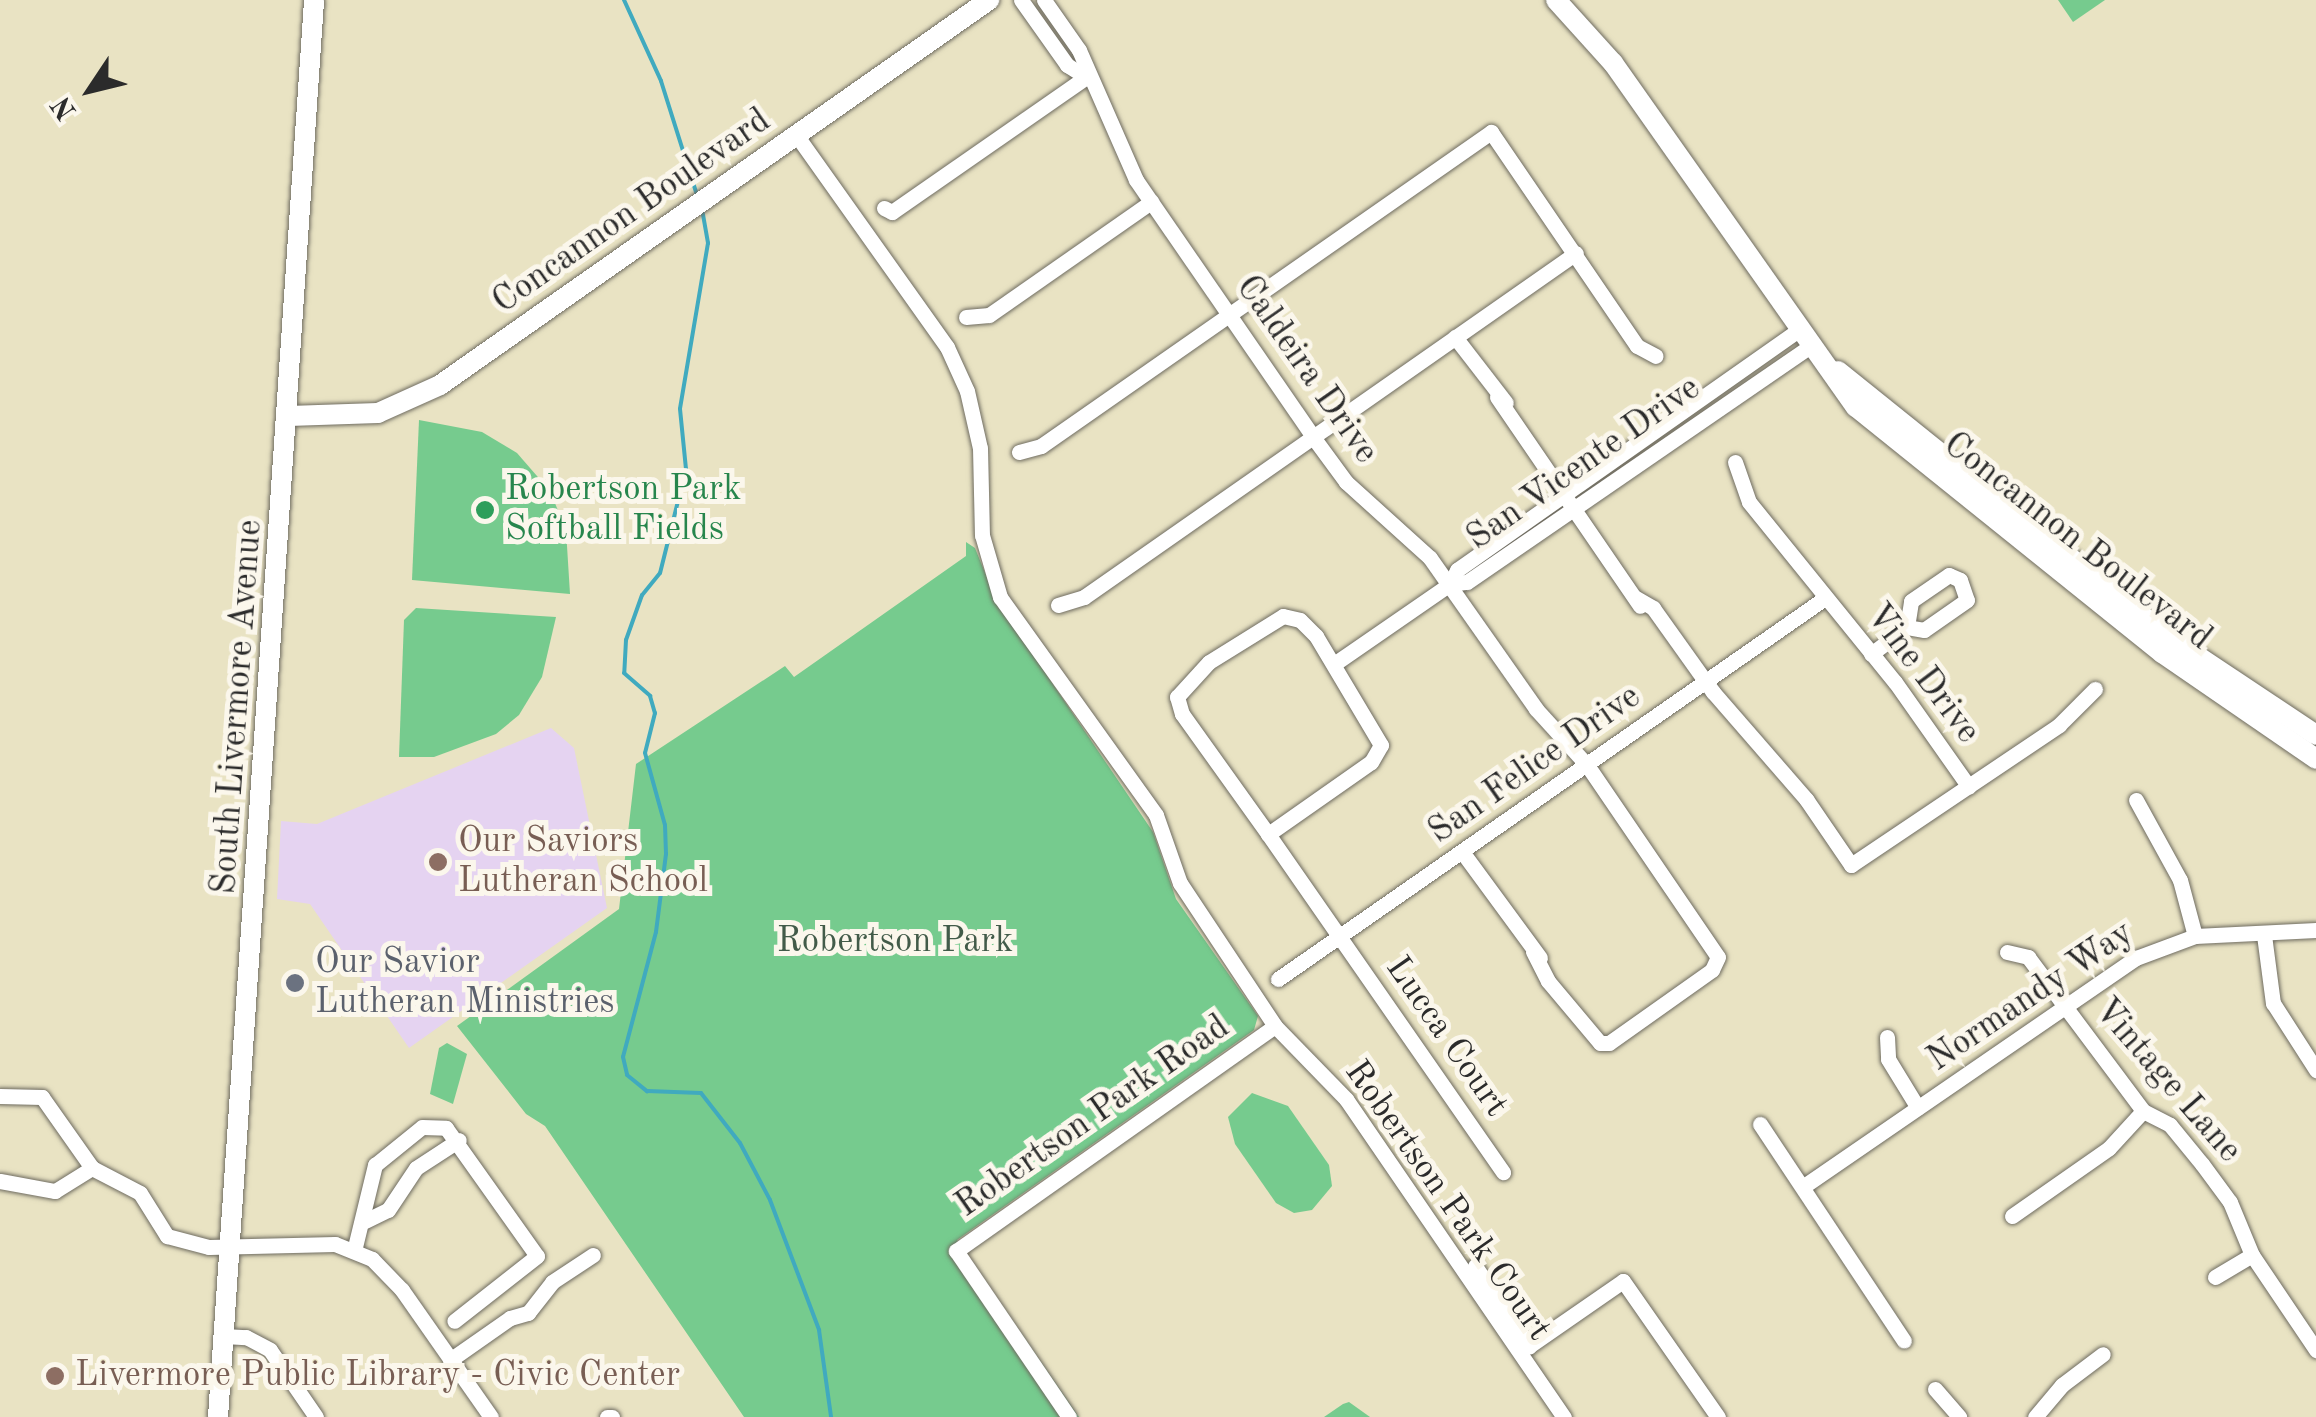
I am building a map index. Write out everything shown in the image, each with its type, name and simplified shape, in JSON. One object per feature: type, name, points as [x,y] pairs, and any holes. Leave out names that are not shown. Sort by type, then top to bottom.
[{"type":"main road","name":"South Livermore Avenue","points":[[218,1417],[289,416],[314,0]]},
{"type":"main road","name":"Concannon Boulevard","points":[[289,416],[343,418],[409,403],[990,0]]},
{"type":"main road","name":"Concannon Boulevard","points":[[1556,0],[1612,63],[1809,343],[1883,431],[2162,654],[2316,759]]},
{"type":"main road","name":"Concannon Boulevard","points":[[1809,343],[2166,635],[2316,735]]},
{"type":"street","name":"Caldeira Drive","points":[[1021,0],[1067,65],[1086,77]]},
{"type":"street","name":"Caldeira Drive","points":[[1044,0],[1079,50],[1086,77],[1151,202],[1346,482],[1406,532],[1450,584],[1536,708],[1588,765],[1639,840],[1662,864],[1669,883],[1717,954],[1712,970],[1610,1043],[1592,1040],[1462,853]]},
{"type":"street","points":[[884,208],[892,212],[1086,77]]},
{"type":"street","points":[[1019,452],[1041,446],[1491,132],[1637,346],[1656,356]]},
{"type":"street","name":"Robertson Park Road","points":[[797,136],[947,347],[967,391],[980,448],[982,534],[1000,597],[1156,815],[1180,884],[1275,1026],[956,1250],[1069,1417]]},
{"type":"street","points":[[966,318],[989,315],[1151,202]]},
{"type":"street","points":[[1058,605],[1084,597],[1576,253]]},
{"type":"street","points":[[1455,337],[1636,598],[1652,608],[1705,682],[1794,789],[1799,805],[1812,814],[1851,866],[2066,720],[2095,688]]},
{"type":"street","name":"San Vicente Drive","points":[[1334,664],[1450,584],[1467,582],[1569,500],[1809,343]]},
{"type":"street","name":"Vine Drive","points":[[1735,462],[1748,502],[1871,654],[1970,787]]},
{"type":"street","name":"San Felice Drive","points":[[1278,979],[1825,598]]},
{"type":"street","name":"Lucca Court","points":[[1334,664],[1308,628],[1283,616],[1209,662],[1178,692],[1182,714],[1503,1172]]},
{"type":"street","points":[[1871,654],[1907,627]]},
{"type":"street","points":[[1268,834],[1378,754],[1380,735],[1334,664]]},
{"type":"street","points":[[2136,800],[2180,880],[2195,936]]},
{"type":"street","name":"Normandy Way","points":[[1804,1186],[2136,958],[2195,936],[2316,930]]},
{"type":"street","points":[[2264,935],[2273,1003],[2316,1070]]},
{"type":"street","name":"Vintage Lane","points":[[2007,952],[2028,957],[2143,1111],[2170,1126],[2202,1164],[2230,1202],[2252,1255],[2316,1350]]},
{"type":"street","name":"Robertson Park Court","points":[[1275,1026],[1346,1099],[1564,1417]]},
{"type":"street","points":[[1888,1037],[1888,1059],[1918,1108]]},
{"type":"street","points":[[0,1096],[42,1097],[92,1168],[140,1194],[167,1236],[230,1248],[335,1244],[385,1270],[492,1417]]},
{"type":"street","points":[[2012,1216],[2109,1148],[2143,1111]]},
{"type":"street","points":[[1760,1124],[1904,1341]]},
{"type":"street","points":[[354,1251],[365,1221],[371,1172],[382,1156],[422,1127],[438,1125],[459,1140],[535,1262],[552,1282]]},
{"type":"street","points":[[365,1221],[388,1210],[416,1168],[459,1140]]},
{"type":"street","points":[[0,1181],[55,1191],[92,1168]]},
{"type":"street","points":[[450,1360],[494,1328],[528,1313],[552,1282],[593,1255]]},
{"type":"street","points":[[2215,1277],[2252,1255]]},
{"type":"street","points":[[454,1322],[535,1262]]},
{"type":"street","points":[[1474,1266],[1529,1346],[1624,1281],[1718,1417]]},
{"type":"street","points":[[477,1305],[494,1328]]},
{"type":"street","points":[[224,1336],[246,1337],[270,1350],[316,1417]]},
{"type":"street","points":[[2035,1417],[2062,1385],[2103,1354]]},
{"type":"street","points":[[1936,1389],[1958,1417]]},
{"type":"shaded area","name":"Our Saviors Lutheran School","points":[[551,728],[574,748],[607,908],[409,1048],[310,904],[277,899],[281,821],[317,824]]},
{"type":"green space","points":[[2058,0],[2105,0],[2073,22]]},
{"type":"green space","name":"Robertson Park Softball Fields","points":[[419,420],[482,432],[517,453],[550,491],[566,530],[570,594],[412,580]]},
{"type":"green space","name":"Robertson Park","points":[[966,542],[975,548],[996,600],[1153,832],[1176,899],[1258,1016],[1254,1030],[957,1240],[1079,1417],[744,1417],[545,1126],[526,1114],[457,1026],[619,909],[636,764],[785,666],[794,677],[966,556]]},
{"type":"green space","name":"Robertson Park Softball Fields","points":[[416,608],[556,617],[542,677],[519,715],[496,734],[434,757],[399,757],[404,620]]},
{"type":"green space","points":[[447,1043],[467,1054],[453,1104],[430,1094],[439,1048]]},
{"type":"green space","points":[[1252,1093],[1288,1106],[1329,1165],[1332,1186],[1312,1210],[1294,1213],[1276,1203],[1235,1144],[1228,1117]]},
{"type":"green space","points":[[1349,1402],[1370,1417],[1324,1417],[1343,1404]]},
{"type":"waterway","points":[[624,0],[661,81],[697,195]]},
{"type":"waterway","points":[[702,209],[708,243],[680,409],[686,469],[660,573],[642,595],[626,640],[624,673],[650,696],[655,713],[645,753],[665,825],[666,854],[656,932],[623,1057],[627,1075],[647,1091],[701,1093],[740,1143],[770,1200],[819,1330],[831,1417]]},
{"type":"place","name":"Robertson Park Softball Fields","points":[[485,510]]},
{"type":"place","name":"Our Saviors Lutheran School","points":[[438,862]]},
{"type":"place","name":"Our Savior Lutheran Ministries","points":[[295,983]]},
{"type":"place","name":"Livermore Public Library - Civic Center","points":[[55,1376]]}]
